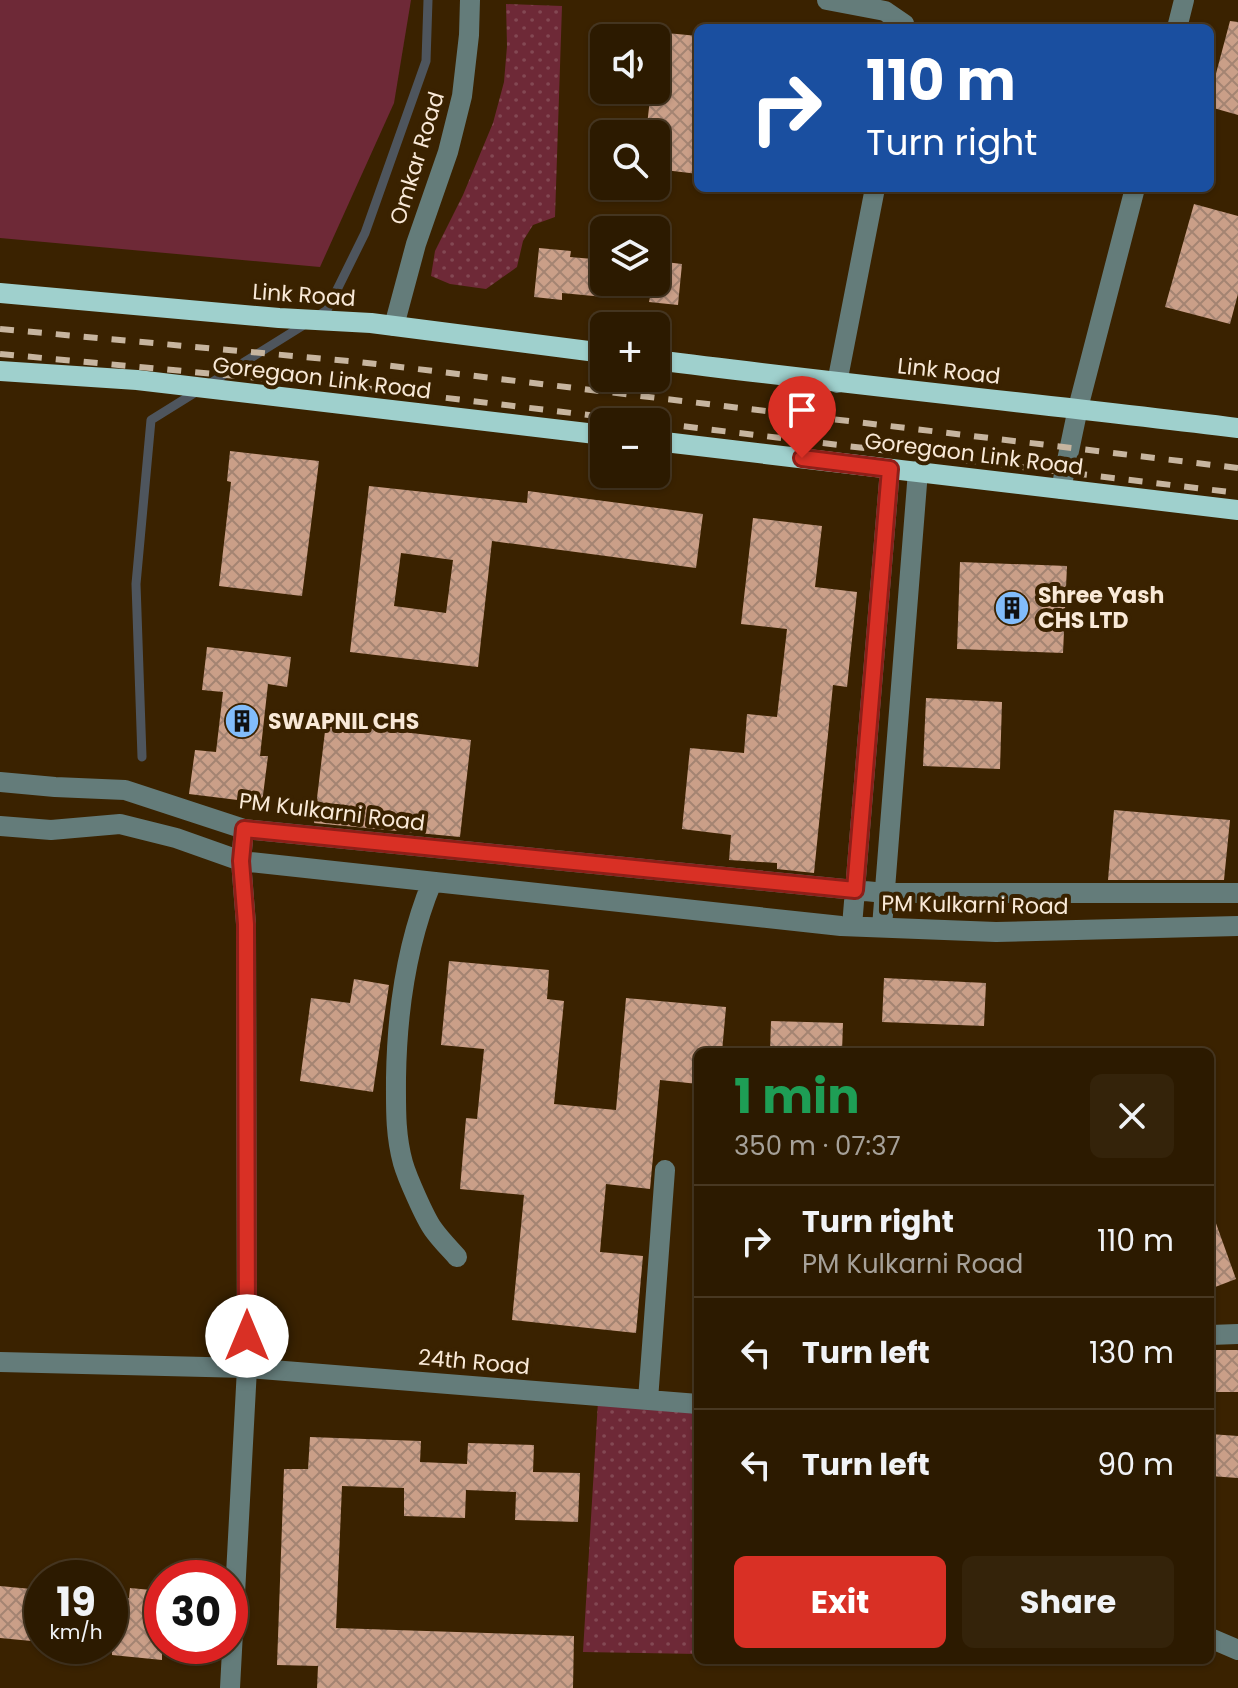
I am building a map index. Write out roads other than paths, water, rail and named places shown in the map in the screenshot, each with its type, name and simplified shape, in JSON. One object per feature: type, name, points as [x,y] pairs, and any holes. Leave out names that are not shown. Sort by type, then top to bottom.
[{"type":"main road","name":"Link Road","points":[[0,293],[279,318],[371,323],[590,351]]},
{"type":"main road","name":"Link Road","points":[[670,362],[1238,428]]},
{"type":"main road","name":"Goregaon Link Road","points":[[0,371],[137,380],[590,433]]},
{"type":"main road","name":"Goregaon Link Road","points":[[670,443],[1238,510]]},
{"type":"street","name":"Omkar Road","points":[[394,326],[416,244],[448,152],[462,96],[470,0]]},
{"type":"street","points":[[827,0],[885,11],[904,24]]},
{"type":"street","points":[[1178,24],[1184,0]]},
{"type":"street","points":[[837,383],[874,192]]},
{"type":"street","points":[[1061,489],[1078,408],[1134,192]]},
{"type":"street","points":[[852,926],[890,469]]},
{"type":"street","points":[[882,927],[918,471]]},
{"type":"street","name":"PM Kulkarni Road","points":[[0,782],[125,790],[244,829],[885,893],[1238,893]]},
{"type":"street","name":"PM Kulkarni Road","points":[[0,826],[51,830],[120,824],[176,838],[241,861],[852,926],[996,932],[1238,926]]},
{"type":"street","points":[[230,1688],[247,1368],[247,938],[241,861],[244,829]]},
{"type":"street","points":[[432,882],[407,958],[396,1059],[395,1127],[403,1164],[431,1227],[457,1257]]},
{"type":"street","points":[[648,1400],[665,1170]]},
{"type":"street","points":[[1214,1335],[1238,1334]]},
{"type":"street","name":"24th Road","points":[[0,1362],[247,1368],[694,1404]]},
{"type":"street","points":[[1214,1640],[1238,1650]]},
{"type":"waterway","points":[[319,315],[327,310],[365,233],[426,61],[428,0]]},
{"type":"waterway","points":[[142,757],[136,584],[151,420],[307,323]]},
{"type":"railway","points":[[0,329],[359,362],[1238,468]]},
{"type":"railway","points":[[0,354],[355,387],[590,415]]},
{"type":"railway","points":[[670,425],[1238,493]]},
{"type":"place","name":"Shree Yash CHS LTD","points":[[1012,608]]},
{"type":"place","name":"SWAPNIL CHS","points":[[242,721]]}]
